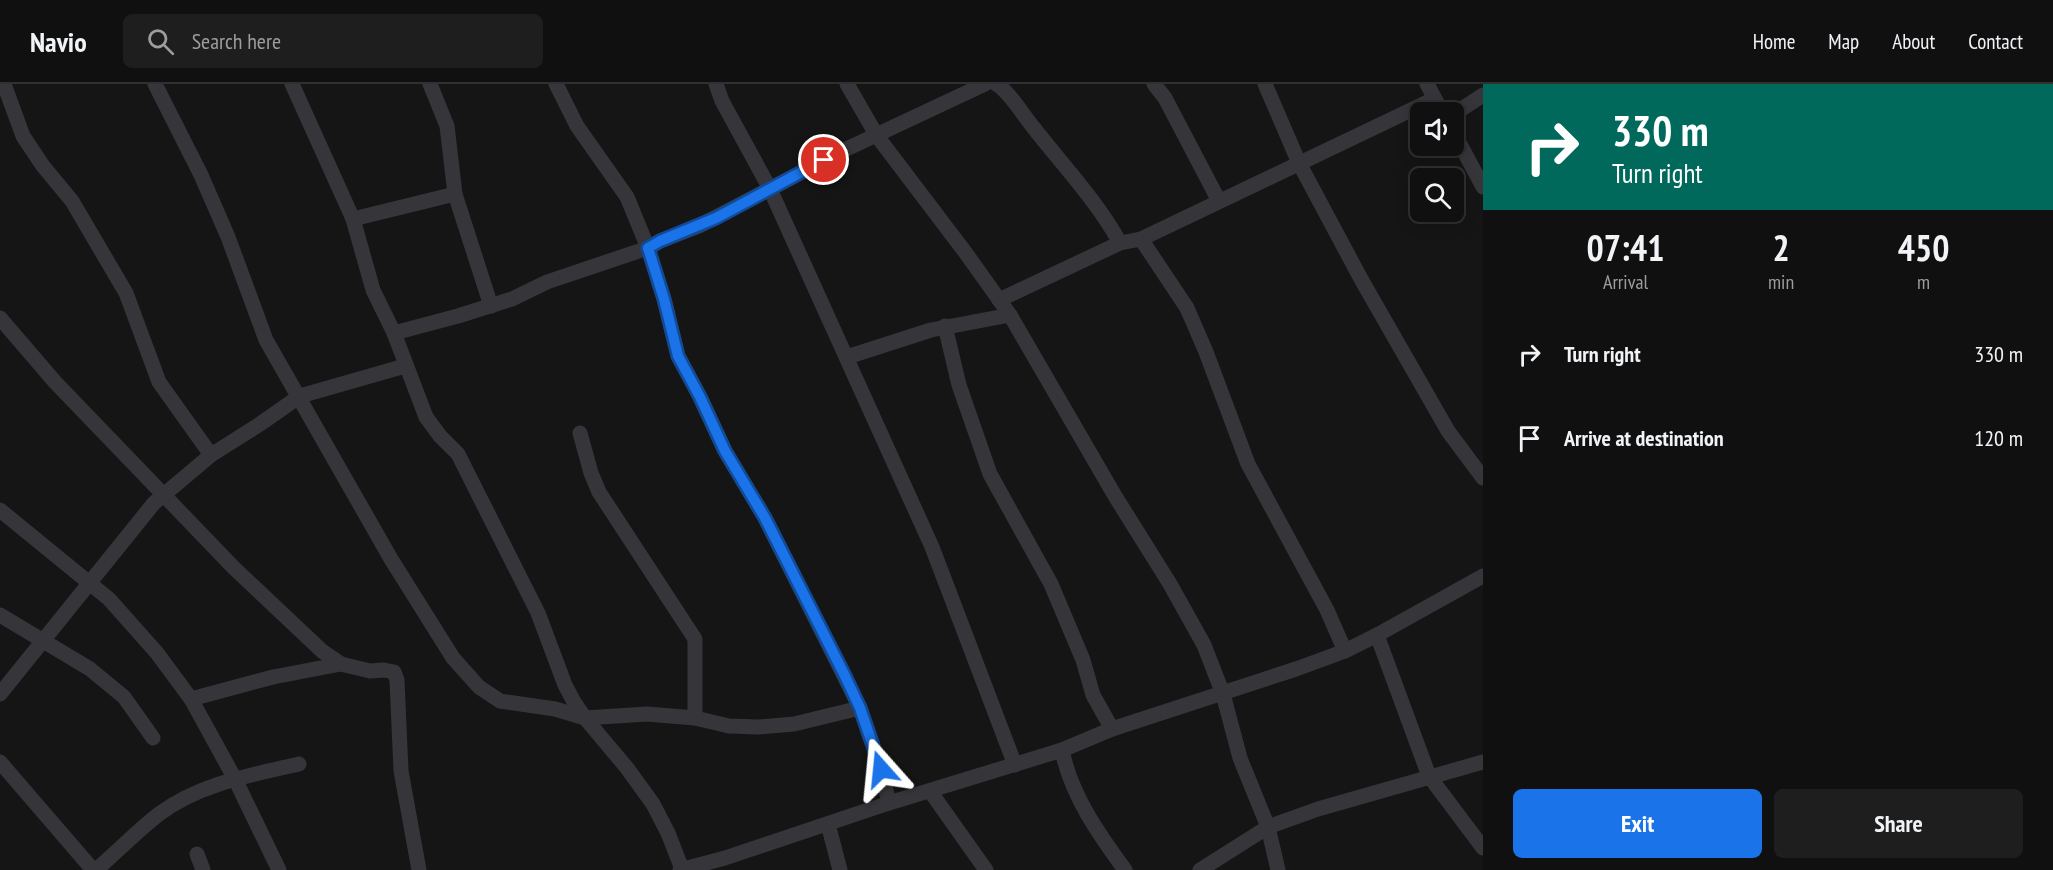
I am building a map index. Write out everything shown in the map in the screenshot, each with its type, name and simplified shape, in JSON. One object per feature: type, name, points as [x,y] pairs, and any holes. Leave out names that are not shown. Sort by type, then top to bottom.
[{"type":"street","points":[[155,84],[201,175],[228,237],[266,340],[391,559],[453,658],[479,687],[500,701],[555,710],[585,718],[647,714],[695,718],[729,726],[759,727],[794,724],[860,708]]},
{"type":"street","points":[[292,84],[353,219],[373,290],[394,333],[426,417],[440,436],[458,454],[482,499],[538,613],[565,685],[585,718],[627,768],[653,804],[668,832],[681,870],[727,864],[828,824],[889,803],[1062,750],[1112,729],[1223,694],[1346,651],[1483,576]]},
{"type":"street","points":[[430,84],[447,126],[455,194],[491,306]]},
{"type":"street","points":[[556,84],[577,126],[627,197],[648,248],[678,356],[725,451],[765,518],[860,708],[881,769],[889,803]]},
{"type":"street","points":[[716,84],[722,101],[770,189],[932,548],[1015,765]]},
{"type":"street","points":[[847,84],[877,136],[1010,315],[1204,645],[1223,694],[1240,759],[1269,828],[1278,870]]},
{"type":"street","points":[[394,333],[512,299],[547,282],[648,248],[699,226],[792,176],[985,84]]},
{"type":"street","points":[[996,84],[1000,86],[1110,226],[1120,243]]},
{"type":"street","points":[[1154,84],[1165,98],[1219,201]]},
{"type":"street","points":[[1264,84],[1299,163],[1360,279],[1448,430],[1483,478]]},
{"type":"street","points":[[1427,84],[1436,102]]},
{"type":"street","points":[[3,90],[23,136],[43,166],[72,201],[126,293],[159,382],[211,454]]},
{"type":"street","points":[[1464,107],[1483,95]]},
{"type":"street","points":[[999,300],[1120,243],[1141,239],[1434,99]]},
{"type":"street","points":[[1464,152],[1483,188]]},
{"type":"street","points":[[353,219],[455,194]]},
{"type":"street","points":[[1141,239],[1186,308],[1206,352],[1248,464],[1327,610],[1346,651]]},
{"type":"street","points":[[847,357],[945,327],[1010,315]]},
{"type":"street","points":[[0,318],[54,381],[234,568],[322,651],[341,664],[370,671],[394,672],[397,680],[400,771],[418,870]]},
{"type":"street","points":[[945,327],[959,385],[990,474],[1051,584],[1083,660],[1093,695],[1112,729]]},
{"type":"street","points":[[0,694],[89,582],[164,493],[211,454],[300,396],[405,366]]},
{"type":"street","points":[[580,433],[599,492],[695,639],[695,718]]},
{"type":"street","points":[[0,510],[109,599],[150,645],[191,699],[235,779],[279,870]]},
{"type":"street","points":[[0,615],[90,669],[124,697],[153,738]]},
{"type":"street","points":[[1377,635],[1429,776],[1483,848]]},
{"type":"street","points":[[191,699],[273,677],[341,664]]},
{"type":"street","points":[[1062,750],[1066,769],[1082,807],[1125,870]]},
{"type":"street","points":[[0,762],[95,870],[160,814],[191,795],[235,779],[299,764]]},
{"type":"street","points":[[1200,870],[1269,828],[1318,809],[1483,762]]},
{"type":"street","points":[[930,791],[986,870]]},
{"type":"street","points":[[828,824],[840,870]]},
{"type":"street","points":[[196,854],[203,870]]},
{"type":"route","points":[[824,160],[716,218],[648,248],[678,356],[725,451],[765,518],[845,676],[860,708],[881,769]]}]
